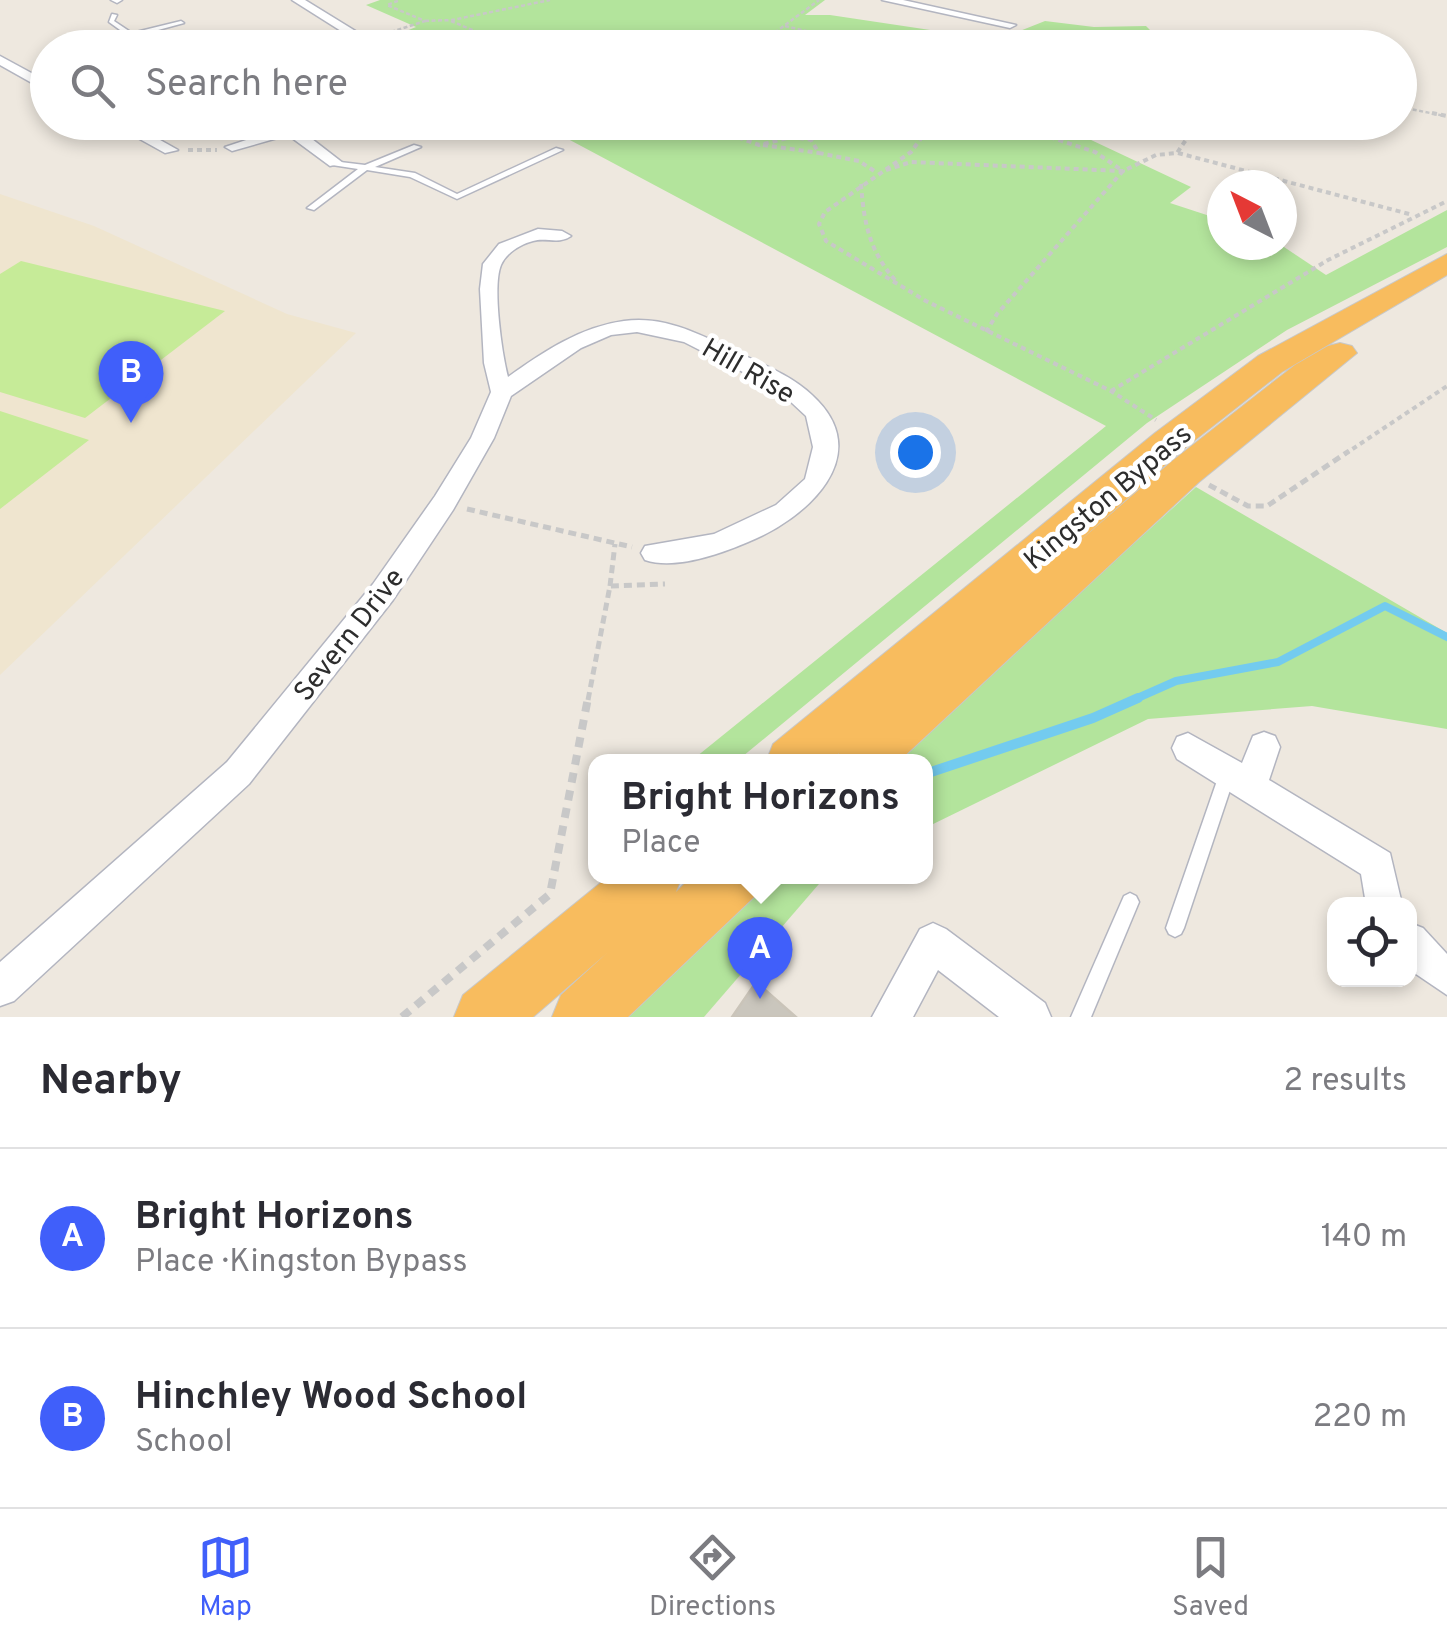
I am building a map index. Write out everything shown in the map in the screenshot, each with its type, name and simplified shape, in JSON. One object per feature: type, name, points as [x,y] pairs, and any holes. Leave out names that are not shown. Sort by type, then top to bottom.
[{"type":"highway","name":"Kingston Bypass","points":[[869,754],[1270,364],[1447,263]]},
{"type":"highway","name":"Kingston Bypass","points":[[801,754],[1182,453],[1307,372],[1447,291]]},
{"type":"highway","points":[[485,1017],[644,884]]},
{"type":"highway","points":[[583,1017],[726,884]]},
{"type":"street","points":[[297,0],[347,30]]},
{"type":"street","points":[[887,0],[1010,25]]},
{"type":"street","points":[[0,60],[30,78]]},
{"type":"street","points":[[151,140],[170,150]]},
{"type":"street","points":[[232,148],[252,140]]},
{"type":"street","points":[[302,140],[335,163]]},
{"type":"street","points":[[502,392],[494,363],[489,289],[492,264],[505,248],[524,238],[562,236]]},
{"type":"street","name":"Hill Rise","points":[[502,392],[581,340],[620,327],[658,325],[682,332],[789,388],[814,410],[825,435],[825,466],[803,498],[757,527],[711,545],[654,553]]},
{"type":"street","name":"Severn Drive","points":[[0,987],[238,773],[383,592],[444,503],[482,438],[502,392]]},
{"type":"street","points":[[1240,779],[1264,747]]},
{"type":"street","points":[[1188,748],[1378,866],[1381,897]]},
{"type":"street","points":[[892,1017],[934,942],[1031,1017]]},
{"type":"street","points":[[1417,948],[1447,976]]},
{"type":"lane","points":[[114,15],[111,21],[124,30]]},
{"type":"lane","points":[[154,30],[181,24]]},
{"type":"lane","points":[[311,208],[363,169],[416,147]]},
{"type":"lane","points":[[335,163],[412,175],[456,196],[558,150]]},
{"type":"lane","points":[[1175,928],[1240,779]]},
{"type":"lane","points":[[1082,1017],[1130,902]]},
{"type":"path","points":[[400,0],[387,5],[425,20],[448,20],[550,0]]},
{"type":"path","points":[[776,30],[819,0]]},
{"type":"path","points":[[402,30],[425,20]]},
{"type":"path","points":[[448,20],[472,30]]},
{"type":"path","points":[[785,26],[802,30]]},
{"type":"path","points":[[1417,110],[1447,116]]},
{"type":"path","points":[[745,140],[860,161],[878,172],[910,162],[1123,171]]},
{"type":"path","points":[[758,145],[779,140]]},
{"type":"path","points":[[813,140],[819,153]]},
{"type":"path","points":[[920,140],[911,152],[825,212],[818,224],[826,241],[986,332],[1111,392],[1248,506],[1268,506],[1447,386]]},
{"type":"path","points":[[1059,140],[1095,152],[1123,171]]},
{"type":"path","points":[[1178,152],[1186,140]]},
{"type":"path","points":[[170,150],[232,148]]},
{"type":"path","points":[[986,332],[1123,171],[1156,155],[1178,152],[1416,216]]},
{"type":"path","points":[[860,184],[865,238],[874,257],[901,286]]},
{"type":"path","points":[[1111,392],[1328,260],[1447,201]]},
{"type":"path","points":[[444,503],[654,553]]},
{"type":"path","points":[[402,1017],[550,894],[615,543]]},
{"type":"path","points":[[610,586],[665,584]]},
{"type":"shaded area","points":[[0,194],[94,226],[287,314],[356,333],[0,675]]},
{"type":"green space","points":[[380,0],[825,0],[805,15],[930,30],[409,30],[416,27],[366,5]]},
{"type":"green space","points":[[1045,21],[1094,27],[1146,26],[1150,30],[1022,30]]},
{"type":"green space","points":[[570,140],[1091,140],[1191,187],[1170,203],[1207,215],[1207,260],[1297,260],[1297,256],[1326,275],[1447,210],[1447,247],[1287,330],[1147,423],[745,754],[700,754],[1106,426]]},
{"type":"green space","points":[[21,261],[225,311],[85,418],[0,392],[0,274]]},
{"type":"green space","points":[[0,411],[89,440],[0,509]]},
{"type":"green space","points":[[1196,487],[1447,633],[1447,729],[1312,706],[1148,719],[933,824],[933,754],[902,754]]},
{"type":"green space","points":[[763,884],[819,884],[704,1017],[624,1017]]},
{"type":"building","points":[[756,982],[796,1017],[732,1017]]},
{"type":"waterway","points":[[1133,700],[1176,681],[1278,662],[1385,606],[1447,637]]},
{"type":"waterway","points":[[933,771],[1093,718],[1138,698]]},
{"type":"place","name":"Hinchley Wood School","points":[[131,423]]},
{"type":"place","name":"Bright Horizons","points":[[760,999]]}]
